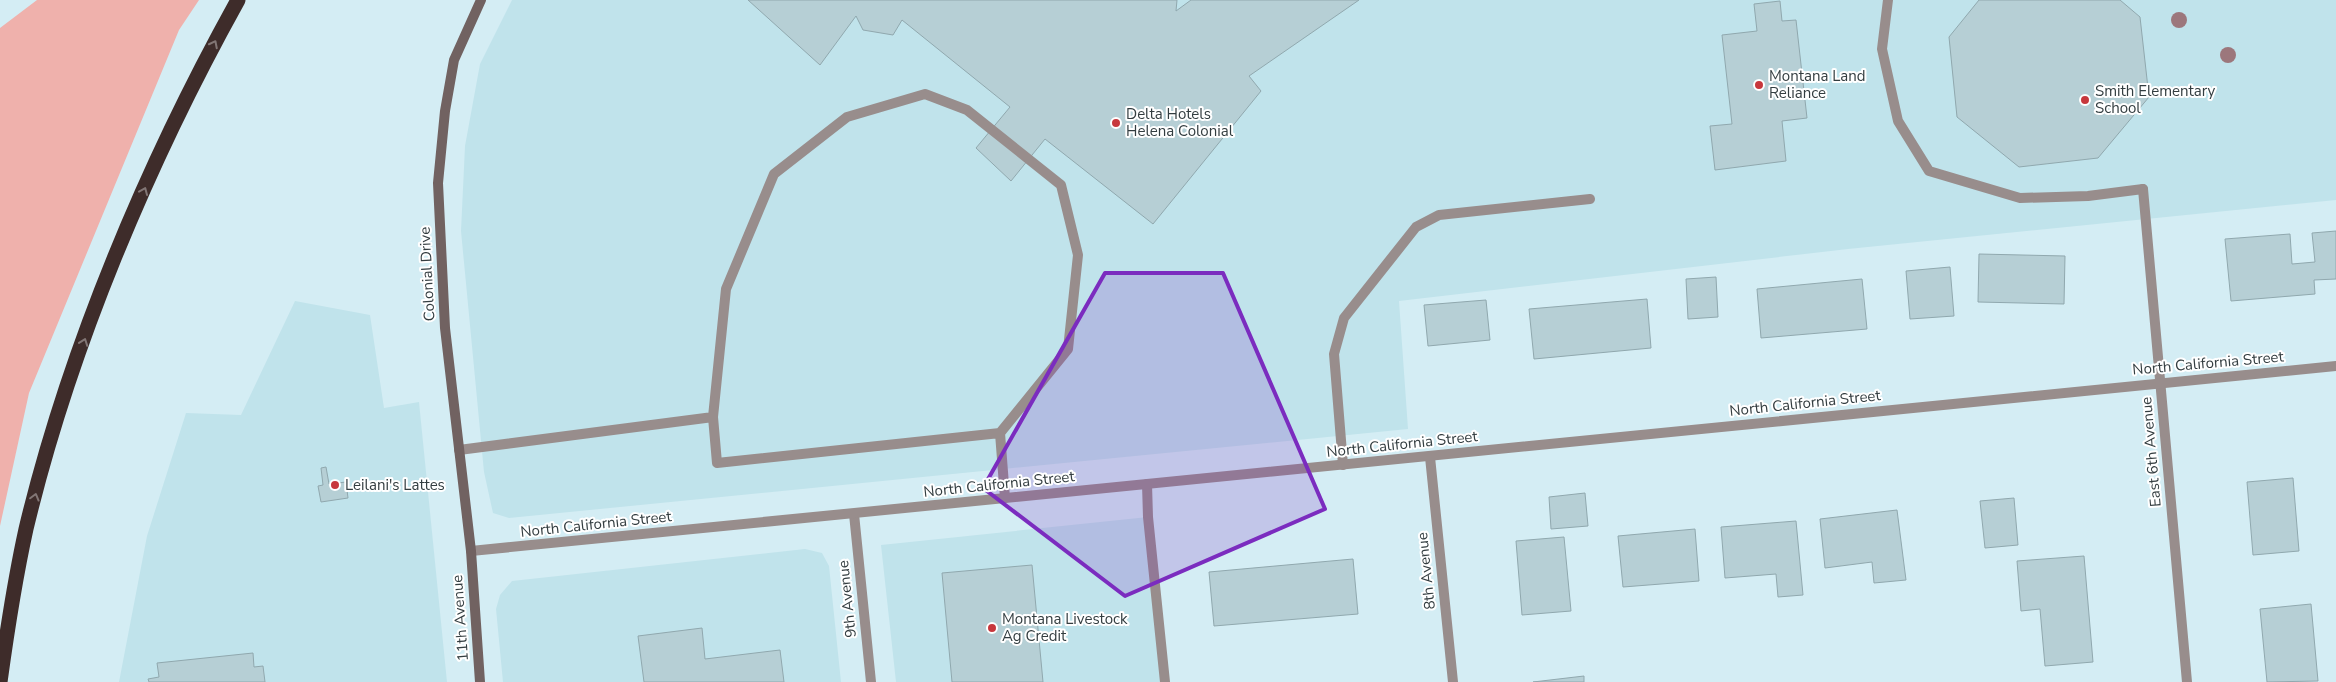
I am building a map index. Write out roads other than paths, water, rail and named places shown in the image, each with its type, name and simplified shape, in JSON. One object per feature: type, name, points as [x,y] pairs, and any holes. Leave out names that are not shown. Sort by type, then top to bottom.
[{"type":"highway","points":[[0,613],[68,386],[121,245],[181,108],[238,0]]},
{"type":"highway","points":[[0,682],[26,530]]},
{"type":"main road","name":"Colonial Drive","points":[[471,551],[445,328],[438,182],[445,112],[454,60],[481,0]]},
{"type":"main road","name":"11th Avenue","points":[[471,551],[480,682]]},
{"type":"street","name":"East 6th Avenue","points":[[1888,0],[1882,49],[1898,121],[1929,171],[2020,198],[2088,196],[2143,189],[2187,682]]},
{"type":"street","points":[[1000,433],[717,463],[713,417],[726,289],[774,174],[848,117],[925,94],[967,110],[1061,185],[1078,255],[1068,349],[1000,433],[1005,498]]},
{"type":"street","points":[[1343,465],[1334,354],[1344,318],[1416,227],[1439,215],[1590,199]]},
{"type":"street","name":"North California Street","points":[[471,551],[2336,366]]},
{"type":"street","points":[[459,450],[713,417]]},
{"type":"street","name":"8th Avenue","points":[[1430,457],[1453,682]]},
{"type":"street","points":[[1147,484],[1148,517],[1166,682]]},
{"type":"street","name":"9th Avenue","points":[[854,514],[871,682]]},
{"type":"place","name":"Montana Land Reliance","points":[[1759,85]]},
{"type":"place","name":"Smith Elementary School","points":[[2085,100]]},
{"type":"place","name":"Delta Hotels Helena Colonial","points":[[1116,123]]},
{"type":"place","name":"Leilani's Lattes","points":[[335,485]]},
{"type":"place","name":"Montana Livestock Ag Credit","points":[[992,628]]}]
